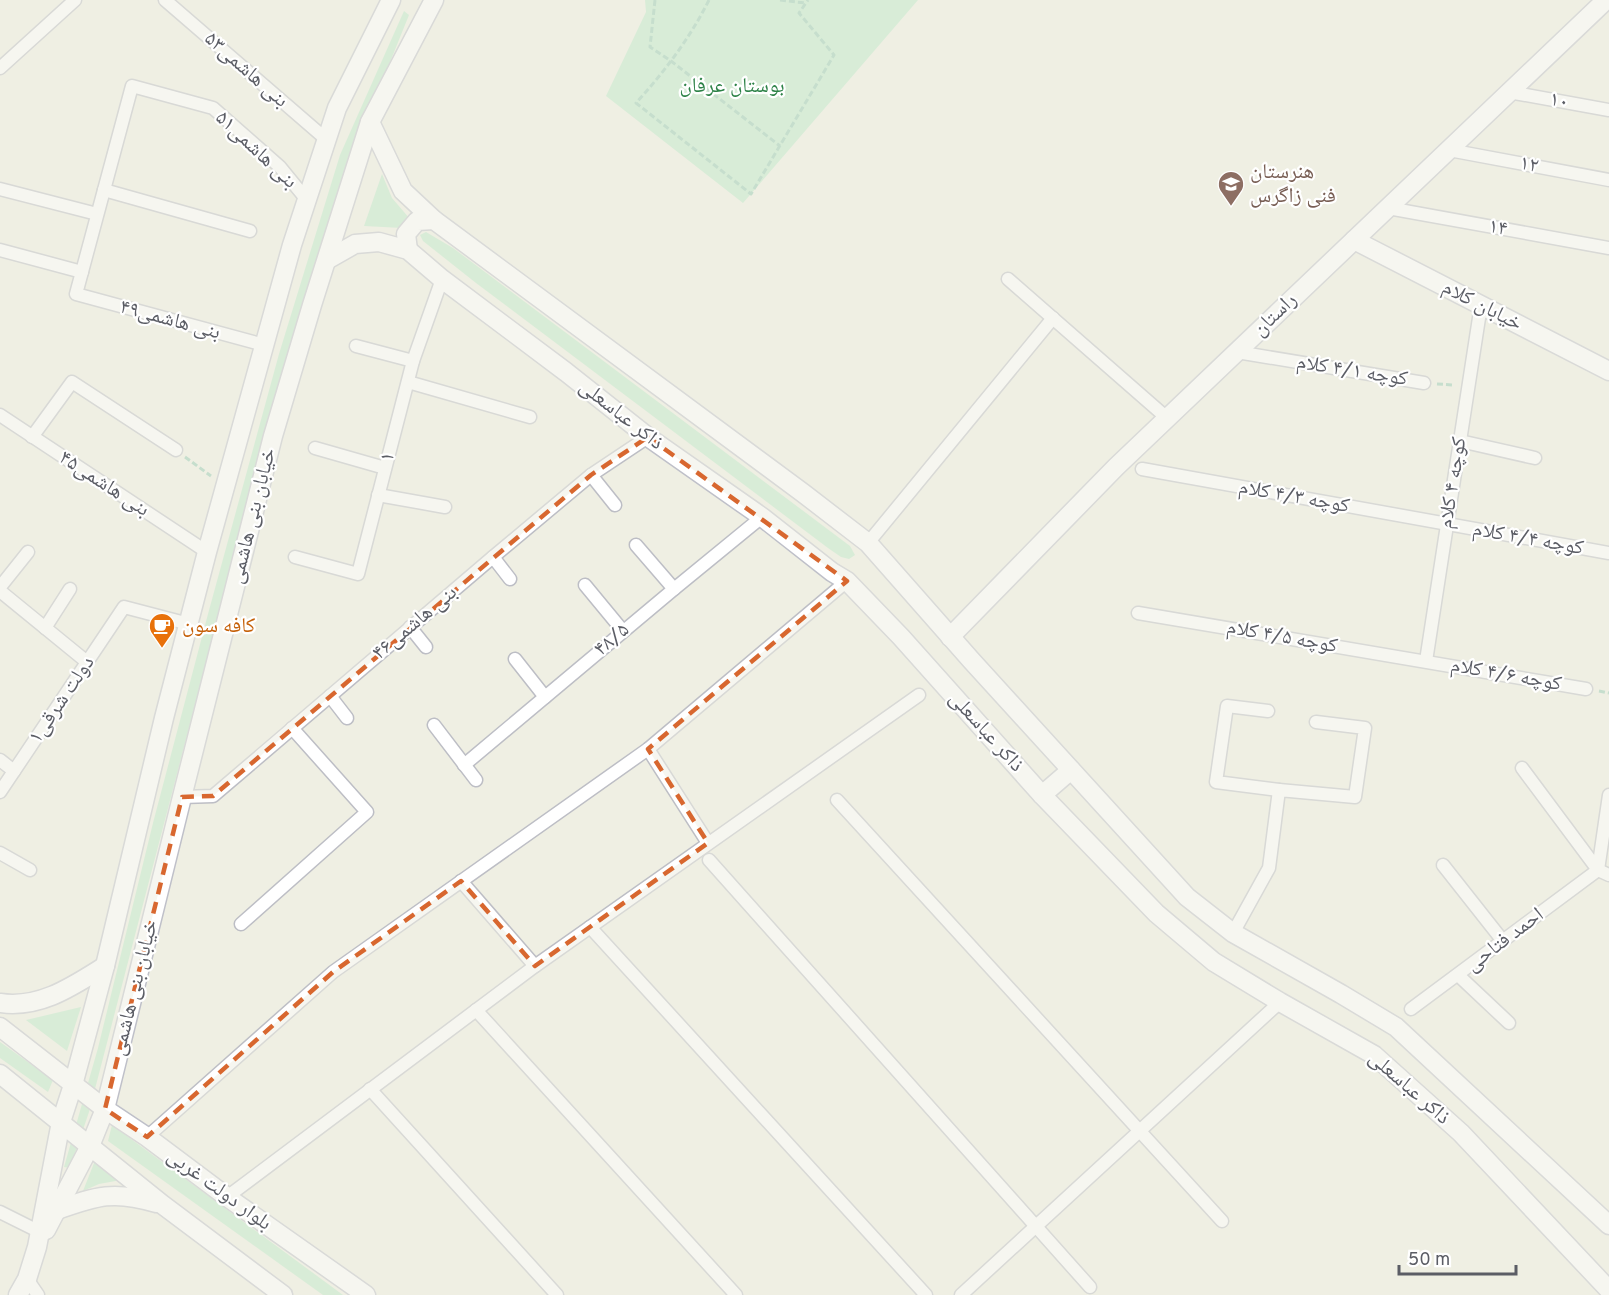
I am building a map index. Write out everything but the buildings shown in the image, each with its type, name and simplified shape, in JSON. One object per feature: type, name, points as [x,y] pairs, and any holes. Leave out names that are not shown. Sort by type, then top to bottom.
[{"type":"street","points":[[0,68],[75,0]]},
{"type":"street","name":"بنی هاشمی۵۳","points":[[165,0],[327,140]]},
{"type":"street","name":"خیابان بنی هاشمی","points":[[23,1287],[40,1238],[61,1122],[105,966],[164,718],[207,552],[292,245],[337,108],[391,0]]},
{"type":"street","name":"خیابان بنی هاشمی","points":[[40,1238],[90,1146],[105,1109],[273,436],[370,122],[433,0]]},
{"type":"street","name":"راستان","points":[[950,637],[1116,467],[1606,0]]},
{"type":"street","name":"بنی هاشمی۵۱","points":[[104,190],[132,86],[213,108],[280,167],[307,200]]},
{"type":"street","name":"۱۰","points":[[1509,92],[1609,110]]},
{"type":"street","name":"ذاکر عباسعلی","points":[[370,122],[403,191],[434,220],[868,543],[950,637],[1187,897],[1233,933],[1396,1027],[1609,1224]]},
{"type":"street","name":"۱۲","points":[[1449,150],[1609,180]]},
{"type":"street","points":[[0,189],[98,214]]},
{"type":"street","points":[[0,250],[82,272],[104,190],[250,231]]},
{"type":"street","name":"۱۴","points":[[1388,208],[1609,248]]},
{"type":"street","points":[[408,250],[406,234],[417,221],[434,220]]},
{"type":"street","name":"خیابان کلام","points":[[1354,240],[1609,371]]},
{"type":"street","name":"ذاکر عباسعلی","points":[[327,260],[355,244],[379,242],[408,250],[442,279],[648,437],[762,517],[832,572],[848,581],[1042,795],[1156,914],[1214,962],[1374,1054],[1461,1133],[1609,1290]]},
{"type":"street","name":"بنی هاشمی۴۹","points":[[82,272],[76,294],[264,345]]},
{"type":"street","name":"۱","points":[[296,557],[358,574],[413,361],[442,279]]},
{"type":"street","points":[[1008,279],[1167,418]]},
{"type":"street","name":"کوچه ۴ کلام","points":[[1426,662],[1481,305]]},
{"type":"street","points":[[868,543],[1053,318]]},
{"type":"street","points":[[356,346],[413,361]]},
{"type":"street","name":"کوچه ۴/۱ کلام","points":[[1237,352],[1425,383]]},
{"type":"street","points":[[32,437],[72,382],[176,450]]},
{"type":"street","points":[[408,382],[530,417]]},
{"type":"street","name":"بنی هاشمی۴۵","points":[[0,415],[207,552]]},
{"type":"street","name":"بنی هاشمی۴۶","points":[[182,797],[213,796],[591,475],[648,437]]},
{"type":"street","points":[[1460,441],[1535,458]]},
{"type":"street","points":[[315,448],[385,468]]},
{"type":"street","name":"کوچه ۴/۳ کلام","points":[[1143,469],[1446,525]]},
{"type":"street","points":[[591,475],[615,505]]},
{"type":"street","points":[[378,495],[445,507]]},
{"type":"street","name":"۴۸/۵","points":[[464,765],[762,517]]},
{"type":"street","name":"کوچه ۴/۴ کلام","points":[[1446,525],[1609,554]]},
{"type":"street","points":[[636,545],[674,589]]},
{"type":"street","points":[[28,552],[0,589],[87,662]]},
{"type":"street","points":[[493,557],[510,579]]},
{"type":"street","points":[[147,1137],[333,972],[648,749],[848,581]]},
{"type":"street","points":[[585,585],[623,632]]},
{"type":"street","points":[[45,628],[70,589]]},
{"type":"street","name":"۱دولت شرقی","points":[[0,792],[124,607],[189,624]]},
{"type":"street","name":"کوچه ۴/۵ کلام","points":[[1138,613],[1426,662]]},
{"type":"street","points":[[410,627],[426,647]]},
{"type":"street","points":[[515,659],[545,697]]},
{"type":"street","name":"کوچه ۴/۶ کلام","points":[[1426,662],[1586,689]]},
{"type":"street","points":[[227,1197],[535,966],[919,695]]},
{"type":"street","points":[[330,696],[347,718]]},
{"type":"street","points":[[1268,711],[1227,706],[1216,782],[1355,797],[1365,728],[1316,722]]},
{"type":"street","points":[[434,725],[476,780]]},
{"type":"street","points":[[241,924],[367,812],[292,728]]},
{"type":"street","points":[[648,749],[708,843]]},
{"type":"street","points":[[0,760],[14,771]]},
{"type":"street","points":[[1522,768],[1604,873]]},
{"type":"street","points":[[1042,795],[1071,770]]},
{"type":"street","points":[[1233,933],[1269,868],[1279,790]]},
{"type":"street","points":[[1604,873],[1609,795]]},
{"type":"street","points":[[837,800],[1222,1221]]},
{"type":"street","points":[[0,853],[30,870]]},
{"type":"street","points":[[709,860],[1090,1287]]},
{"type":"street","points":[[1443,865],[1503,941]]},
{"type":"street","name":"احمد فتاحی","points":[[1411,1009],[1503,941],[1604,873]]},
{"type":"street","points":[[461,881],[535,966]]},
{"type":"street","points":[[590,927],[926,1295]]},
{"type":"street","points":[[0,1002],[39,1001],[69,988],[105,966]]},
{"type":"street","points":[[1458,975],[1509,1023]]},
{"type":"street","points":[[961,1295],[1280,1002]]},
{"type":"street","points":[[476,1010],[736,1295]]},
{"type":"street","name":"بلوار دولت غربی","points":[[0,1027],[105,1109],[366,1295]]},
{"type":"street","name":"بلوار دولت غربی","points":[[0,1074],[163,1205],[283,1295]]},
{"type":"street","points":[[370,1089],[557,1295]]},
{"type":"street","points":[[57,1210],[89,1199],[114,1195],[137,1197],[163,1205]]},
{"type":"street","points":[[0,1212],[40,1238]]},
{"type":"street","points":[[23,1287],[38,1295]]},
{"type":"path","points":[[655,0],[650,47],[780,146]]},
{"type":"path","points":[[709,0],[697,24],[671,61],[636,103],[751,194],[834,55],[799,13],[807,2]]},
{"type":"path","points":[[780,0],[807,2]]},
{"type":"path","name":"کوچه ۴/۱ کلام","points":[[1425,383],[1468,386]]},
{"type":"path","points":[[176,450],[226,486]]},
{"type":"highlighted area","points":[[648,437],[847,581],[648,749],[708,843],[535,966],[461,881],[333,972],[147,1137],[105,1109],[182,797],[213,796],[591,475]]},
{"type":"green space","name":"بوستان عرفان","points":[[645,0],[918,0],[743,203],[606,96],[646,12]]},
{"type":"green space","points":[[404,11],[409,15],[361,134],[243,520],[89,1112],[70,1168],[64,1167],[98,1048],[153,823],[279,354],[340,155]]},
{"type":"green space","points":[[382,174],[392,198],[410,219],[403,222],[402,228],[364,226]]},
{"type":"green space","points":[[426,232],[453,248],[850,546],[855,555],[849,559],[841,557],[828,548],[476,283],[423,241],[420,235]]},
{"type":"green space","points":[[81,1007],[67,1051],[26,1020]]},
{"type":"green space","points":[[0,1042],[53,1080],[48,1092],[0,1058]]},
{"type":"green space","points":[[112,1125],[343,1295],[323,1295],[108,1141]]},
{"type":"green space","points":[[96,1158],[121,1180],[99,1184],[83,1191]]},
{"type":"place","name":"هنرستان فنی زاگرس","points":[[1231,207]]},
{"type":"place","name":"کافه سون","points":[[162,649]]}]
